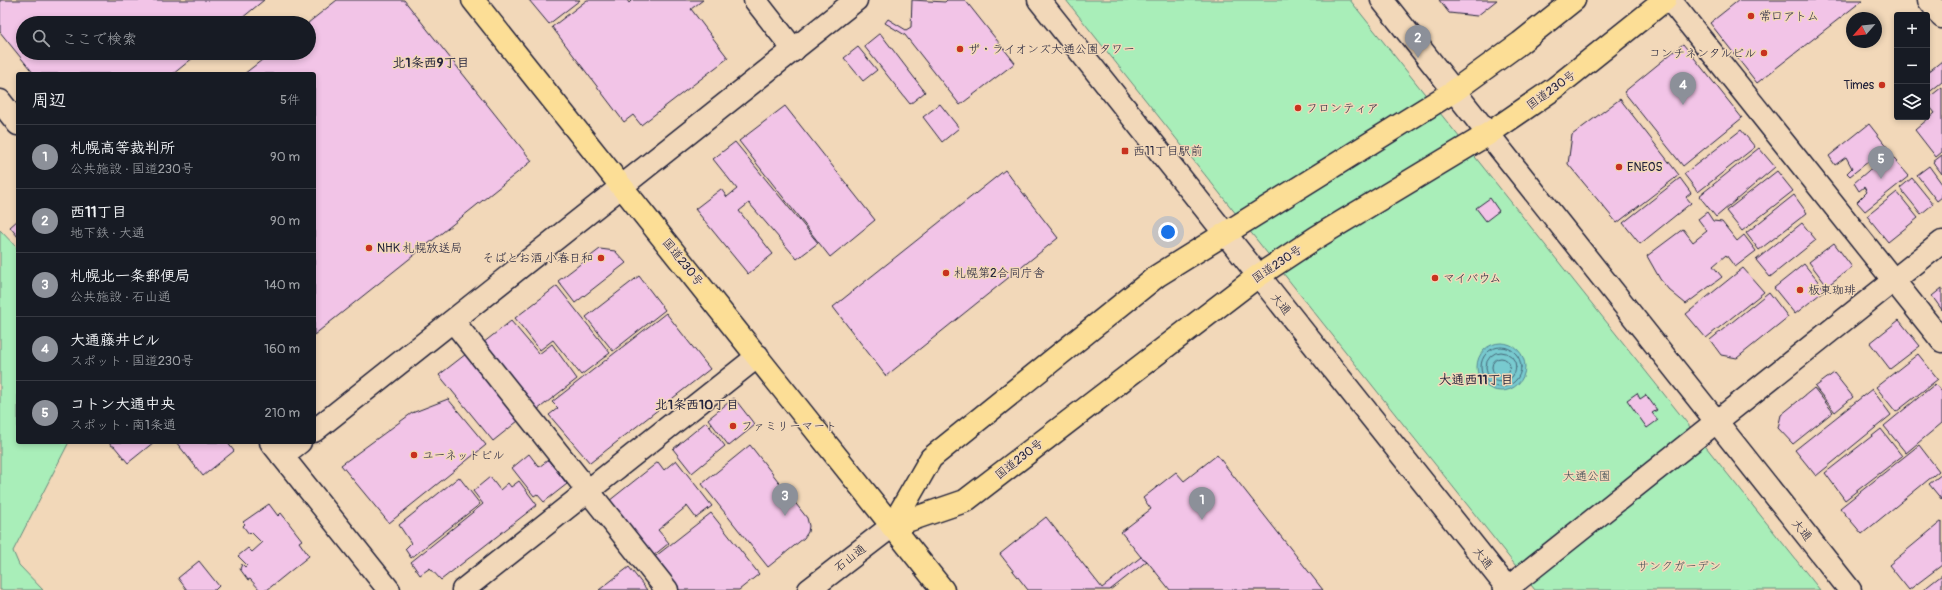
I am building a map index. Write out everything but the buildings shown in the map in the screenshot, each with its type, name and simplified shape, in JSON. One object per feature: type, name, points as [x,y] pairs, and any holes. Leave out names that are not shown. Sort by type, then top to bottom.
[{"type":"main road","name":"国道230号","points":[[473,0],[892,526],[965,501],[1258,276],[1317,237],[1488,134],[1555,88],[1665,0]]},
{"type":"main road","points":[[943,590],[892,526],[931,458],[1157,276],[1454,91],[1520,43],[1574,0]]},
{"type":"street","points":[[755,0],[794,50]]},
{"type":"street","points":[[316,429],[856,0]]},
{"type":"street","name":"大通","points":[[1039,0],[1507,589]]},
{"type":"street","name":"大通","points":[[1382,0],[1850,590]]},
{"type":"street","points":[[1670,0],[1942,341]]},
{"type":"street","points":[[1929,0],[1942,17]]},
{"type":"street","points":[[0,101],[16,121]]},
{"type":"street","points":[[1507,589],[1942,242]]},
{"type":"street","points":[[453,321],[667,590]]},
{"type":"street","points":[[463,590],[758,356]]},
{"type":"street","points":[[293,444],[277,449],[389,590]]},
{"type":"street","name":"石山通","points":[[809,590],[892,526]]},
{"type":"green space","name":"大通公園","points":[[1066,0],[1350,0],[1820,590],[1535,590]]},
{"type":"green space","points":[[0,230],[16,247],[16,444],[68,444],[13,551],[19,565],[43,590],[0,590]]},
{"type":"water","points":[[1496,343],[1506,343],[1518,350],[1525,362],[1525,372],[1518,384],[1506,391],[1496,391],[1488,387],[1481,380],[1477,372],[1477,362],[1481,354],[1488,347]]},
{"type":"place","name":"常口アトム","points":[[1751,16]]},
{"type":"place","name":"ザ・ライオンズ大通公園タワー","points":[[960,49]]},
{"type":"place","name":"コンチネンタルビル","points":[[1764,53]]},
{"type":"place","name":"西11丁目","points":[[1418,58]]},
{"type":"place","name":"Times","points":[[1882,85]]},
{"type":"place","name":"大通藤井ビル","points":[[1683,105]]},
{"type":"place","name":"フロンティア","points":[[1298,108]]},
{"type":"place","name":"西11丁目駅前","points":[[1125,151]]},
{"type":"place","name":"ENEOS","points":[[1619,167]]},
{"type":"place","name":"コトン大通中央","points":[[1881,179]]},
{"type":"place","name":"NHK 札幌放送局","points":[[369,248]]},
{"type":"place","name":"そばとお酒 小春日和","points":[[601,258]]},
{"type":"place","name":"札幌第2合同庁舎","points":[[946,273]]},
{"type":"place","name":"マイバウム","points":[[1435,278]]},
{"type":"place","name":"板東珈琲","points":[[1800,290]]},
{"type":"place","name":"ファミリーマート","points":[[733,426]]},
{"type":"place","name":"ユーネットビル","points":[[414,455]]},
{"type":"place","name":"札幌北一条郵便局","points":[[785,516]]},
{"type":"place","name":"札幌高等裁判所","points":[[1202,520]]},
{"type":"district","name":"北1条西9丁目","points":[[431,62]]},
{"type":"district","name":"大通西11丁目","points":[[1476,379]]},
{"type":"district","name":"北1条西10丁目","points":[[697,404]]},
{"type":"park label","name":"サンクガーデン","points":[[1679,566]]}]
